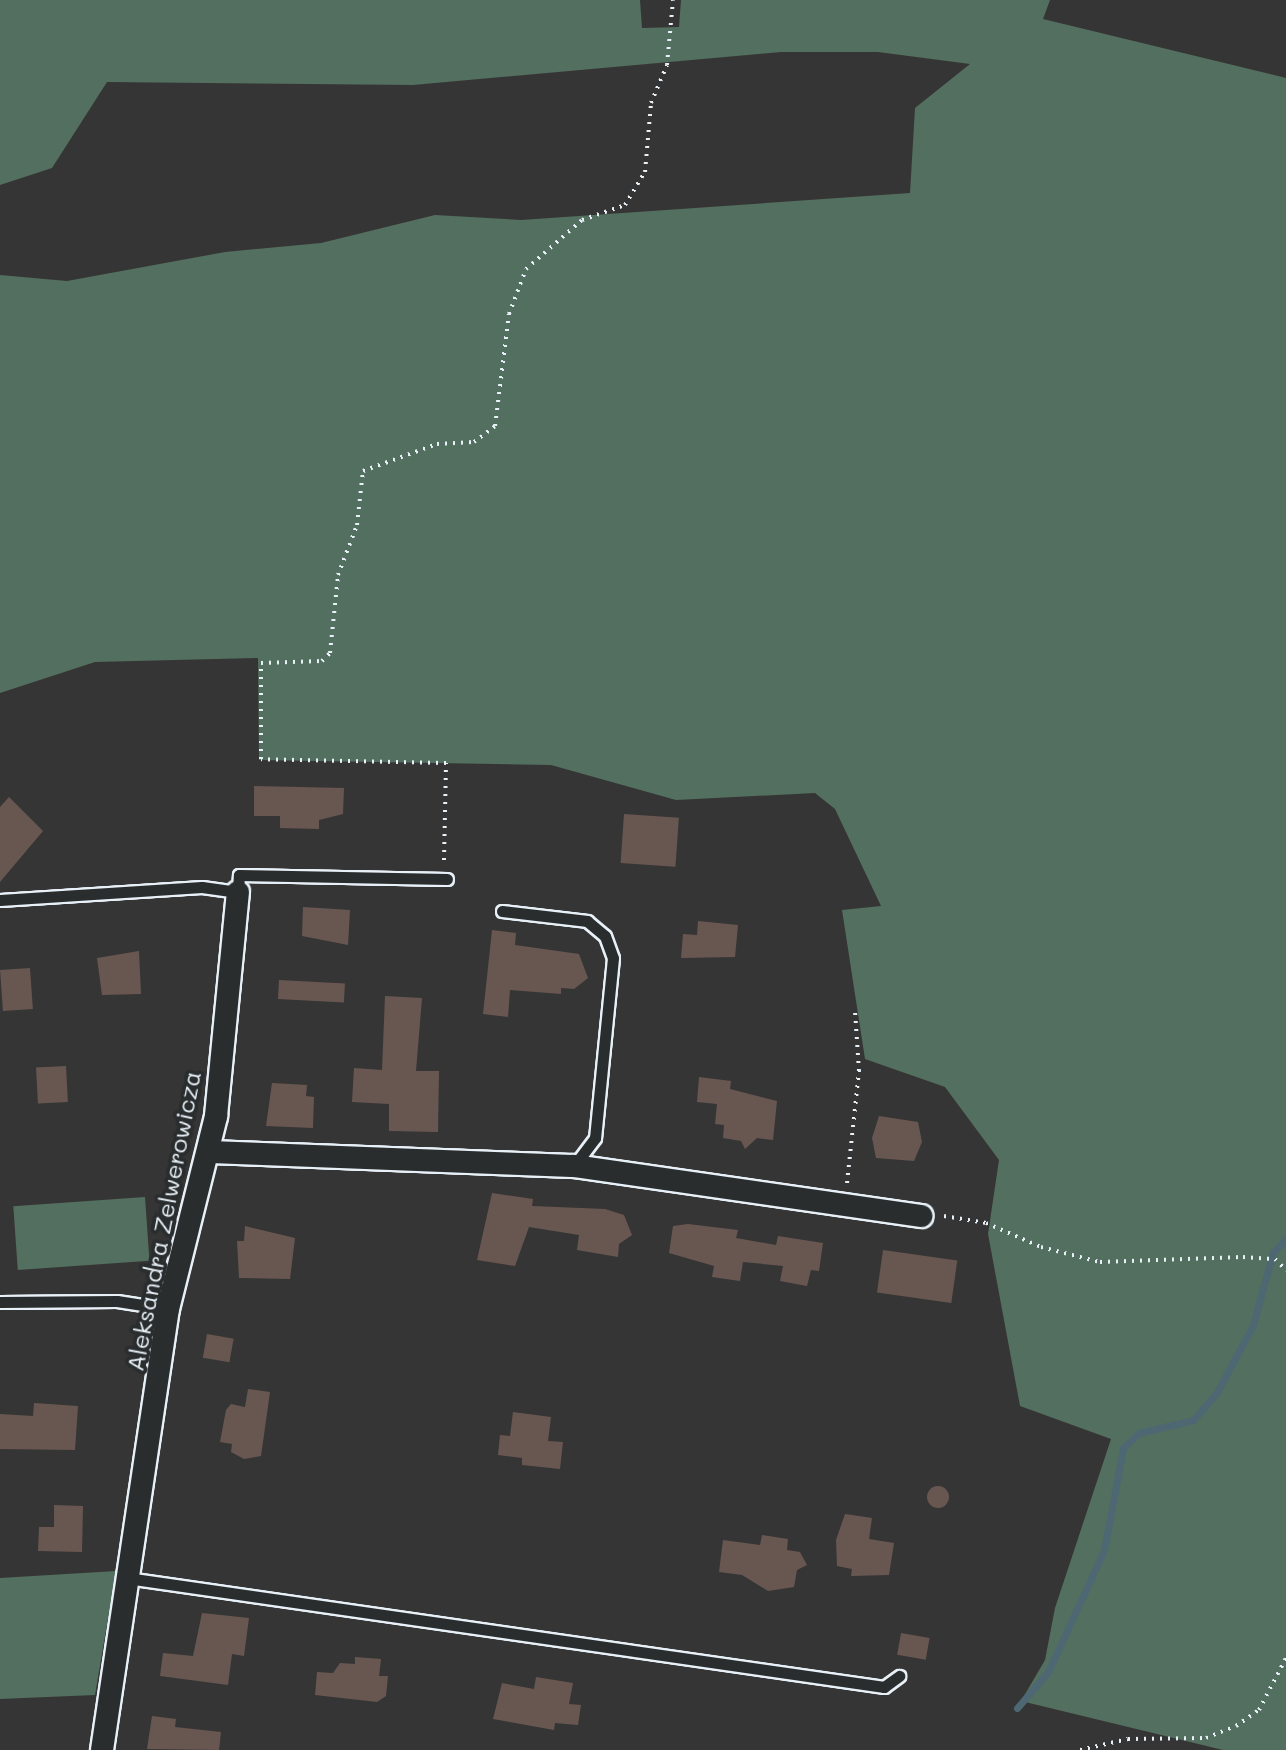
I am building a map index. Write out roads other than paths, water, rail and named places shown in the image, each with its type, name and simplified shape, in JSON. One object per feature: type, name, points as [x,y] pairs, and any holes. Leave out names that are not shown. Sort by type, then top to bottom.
[{"type":"street","name":"Aleksandra Zelwerowicza","points":[[102,1750],[168,1309],[209,1152],[238,892]]},
{"type":"street","points":[[209,1152],[574,1166],[921,1216]]},
{"type":"lane","points":[[0,900],[202,887],[238,892],[239,875],[447,879]]},
{"type":"lane","points":[[502,911],[587,921],[605,936],[613,958],[595,1138],[574,1166]]},
{"type":"lane","points":[[0,1302],[117,1301],[168,1309]]},
{"type":"lane","points":[[127,1578],[884,1687],[899,1676]]},
{"type":"waterway","points":[[1017,1708],[1048,1672],[1104,1550],[1123,1448],[1139,1433],[1193,1420],[1216,1394],[1253,1325],[1273,1252],[1286,1239]]}]
